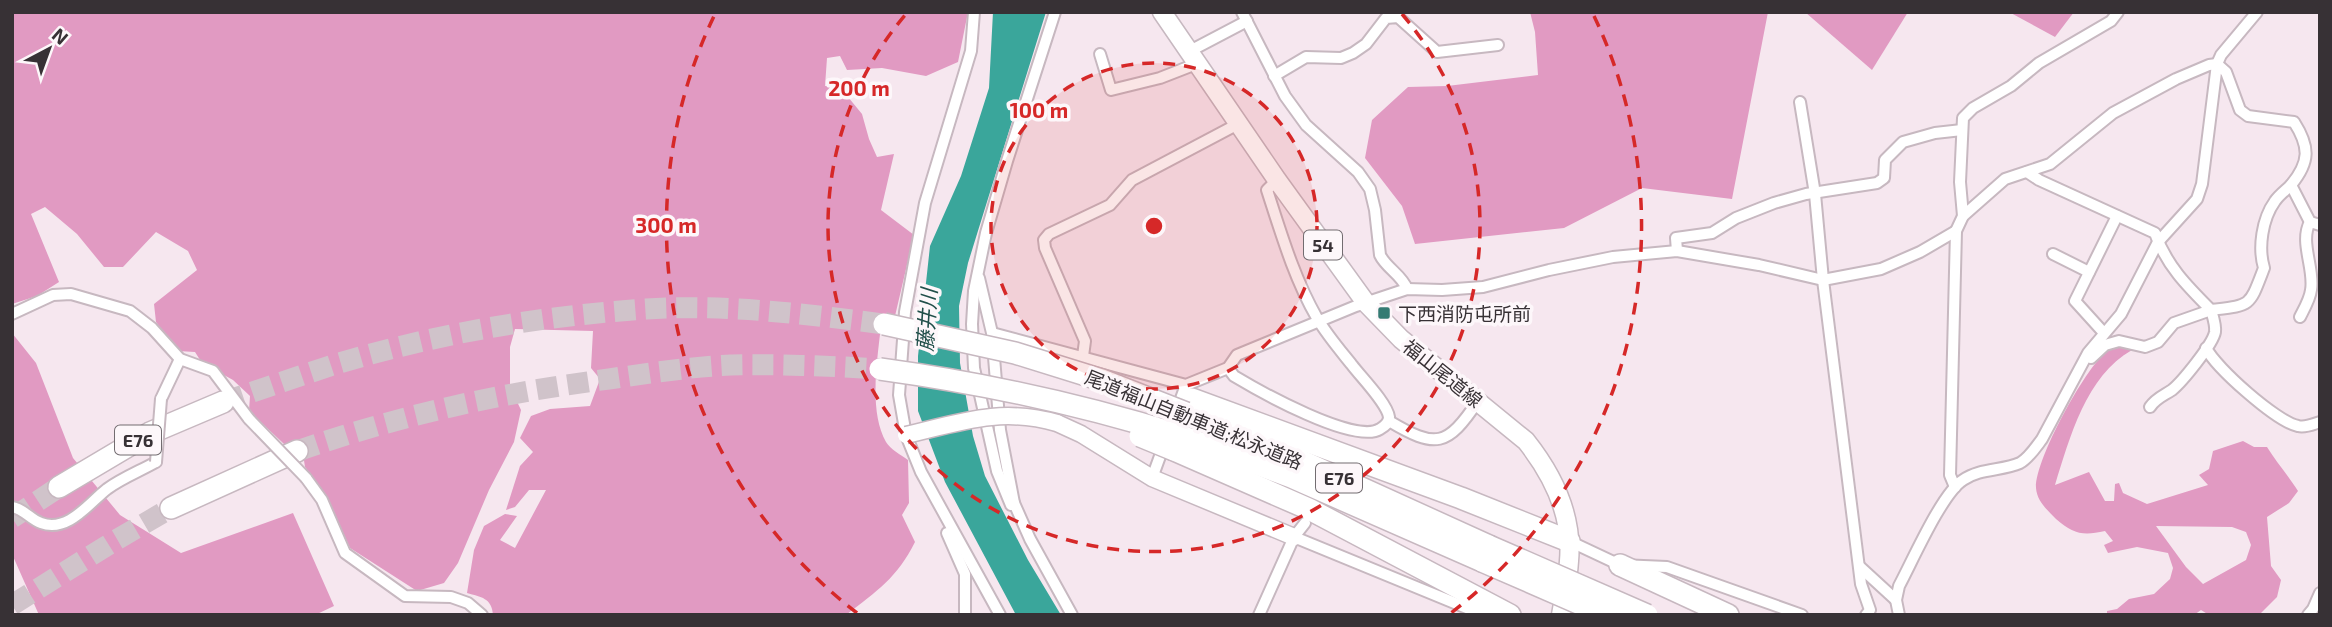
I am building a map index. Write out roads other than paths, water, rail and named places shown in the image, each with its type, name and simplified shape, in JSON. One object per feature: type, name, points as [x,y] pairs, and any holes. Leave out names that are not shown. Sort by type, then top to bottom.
[{"type":"highway","name":"尾道福山自動車道;松永道路","points":[[884,324],[1015,352],[1102,380],[1188,399],[1293,457],[1606,615]]},
{"type":"highway","name":"尾道福山自動車道;松永道路","points":[[880,369],[1007,389],[1070,403],[1176,442],[1291,477],[1647,615]]},
{"type":"highway","points":[[1188,399],[1461,498],[1569,541]]},
{"type":"highway","name":"E76","points":[[59,487],[150,433],[223,402]]},
{"type":"highway","points":[[1176,442],[1510,615]]},
{"type":"highway","points":[[171,508],[297,451]]},
{"type":"highway","points":[[1620,565],[1728,615]]},
{"type":"main road","name":"福山尾道線","points":[[1162,12],[1366,303],[1401,339],[1478,401],[1525,442],[1541,460],[1553,481],[1562,506],[1569,541],[1561,615]]},
{"type":"street","points":[[965,615],[965,573],[906,435],[899,395],[905,312],[925,203],[971,51],[974,12]]},
{"type":"street","points":[[1014,503],[1011,505],[997,471],[974,368],[974,291],[986,233],[1003,173],[1055,12]]},
{"type":"street","points":[[1963,216],[1960,182],[1963,118],[1973,108],[2011,86],[2039,62],[2111,21],[2118,12]]},
{"type":"street","points":[[1899,615],[1896,600],[1899,586],[1948,495],[1961,480],[1978,472],[2020,463],[2032,452],[2042,439],[2088,353],[2121,314],[2158,242],[2197,199],[2202,184],[2217,64],[2249,17],[2257,12]]},
{"type":"street","points":[[1100,54],[1111,90],[1160,78],[1192,58],[1244,17],[1284,96],[1306,125],[1358,172],[1370,189],[1380,255],[1405,282],[1407,289]]},
{"type":"street","points":[[1274,76],[1306,57],[1341,58],[1353,53],[1366,44],[1386,18],[1398,17],[1437,52],[1498,45]]},
{"type":"street","points":[[1955,487],[1950,475],[1956,231],[1963,216],[2005,179],[2050,164],[2113,113],[2149,92],[2209,65],[2217,64],[2226,72],[2240,110],[2248,116],[2294,122],[2306,151],[2303,171],[2274,203],[2265,224],[2260,246],[2264,268],[2252,300],[2242,306],[2211,310],[2174,323],[2158,342],[2146,347],[2119,341],[2105,345],[2086,363],[2083,362]]},
{"type":"street","points":[[1800,102],[1815,194],[1823,280],[1861,584],[1870,610],[1866,615]]},
{"type":"street","points":[[1083,356],[1085,341],[1044,240],[1049,234],[1110,205],[1132,180],[1238,124]]},
{"type":"street","points":[[1677,251],[1676,238],[1712,233],[1736,218],[1774,203],[1806,194],[1877,183],[1884,178],[1885,160],[1903,142],[1935,133],[1962,130]]},
{"type":"street","points":[[2027,172],[2155,233],[2162,252],[2180,278],[2211,310],[2216,329],[2191,372],[2172,390],[2156,399],[2150,407]]},
{"type":"street","points":[[1228,368],[1234,376],[1291,407],[1348,429],[1376,432],[1389,421],[1381,401],[1318,321],[1294,270],[1267,190],[1278,180]]},
{"type":"street","points":[[2291,185],[2315,224],[2306,233],[2312,277],[2311,293],[2300,317]]},
{"type":"street","points":[[2104,333],[2075,301],[2117,216]]},
{"type":"street","points":[[1152,478],[1188,399],[1228,368],[1237,355],[1318,321],[1407,289],[1483,287],[1613,257],[1677,251],[1759,265],[1823,280],[1881,270],[1956,231]]},
{"type":"street","points":[[2053,254],[2089,272]]},
{"type":"street","points":[[979,277],[992,333],[1000,430],[1014,503],[1030,539],[1072,615]]},
{"type":"street","points":[[12,314],[53,295],[71,294],[130,311],[152,328],[180,359],[214,371],[249,419],[306,478],[322,500],[345,553],[405,596],[451,597],[468,603],[482,615]]},
{"type":"street","points":[[992,333],[1083,356],[1188,399]]},
{"type":"street","points":[[2206,348],[2217,365],[2278,418],[2303,427],[2320,422]]},
{"type":"street","points":[[12,507],[19,508],[41,523],[58,524],[78,516],[107,489],[156,462],[161,398],[180,359]]},
{"type":"street","points":[[1389,421],[1415,436],[1443,440],[1453,433],[1478,401]]},
{"type":"street","points":[[906,435],[998,415],[1032,416],[1057,423],[1082,434],[1152,478],[1484,615]]},
{"type":"street","points":[[1343,443],[1348,429]]},
{"type":"street","points":[[921,472],[1000,615]]},
{"type":"street","points":[[1259,615],[1294,537],[1306,523]]},
{"type":"street","points":[[1569,541],[1620,565],[1667,567],[1802,615]]},
{"type":"street","points":[[1860,567],[1896,600]]},
{"type":"street","points":[[2308,615],[2320,593]]},
{"type":"water","name":"藤井川","points":[[993,12],[1046,12],[968,263],[959,306],[960,363],[973,436],[985,476],[1028,560],[1061,615],[1016,615],[945,482],[918,411],[918,356],[930,246],[961,176],[989,88]]},
{"type":"tunnel","points":[[223,402],[333,365],[410,344],[567,316],[646,309],[706,308],[884,324]]},
{"type":"tunnel","points":[[297,451],[451,407],[529,391],[639,375],[731,365],[880,369]]},
{"type":"tunnel","points":[[12,518],[59,487]]},
{"type":"tunnel","points":[[12,605],[171,508]]},
{"type":"place","name":"下西消防屯所前","points":[[1384,313]]}]
